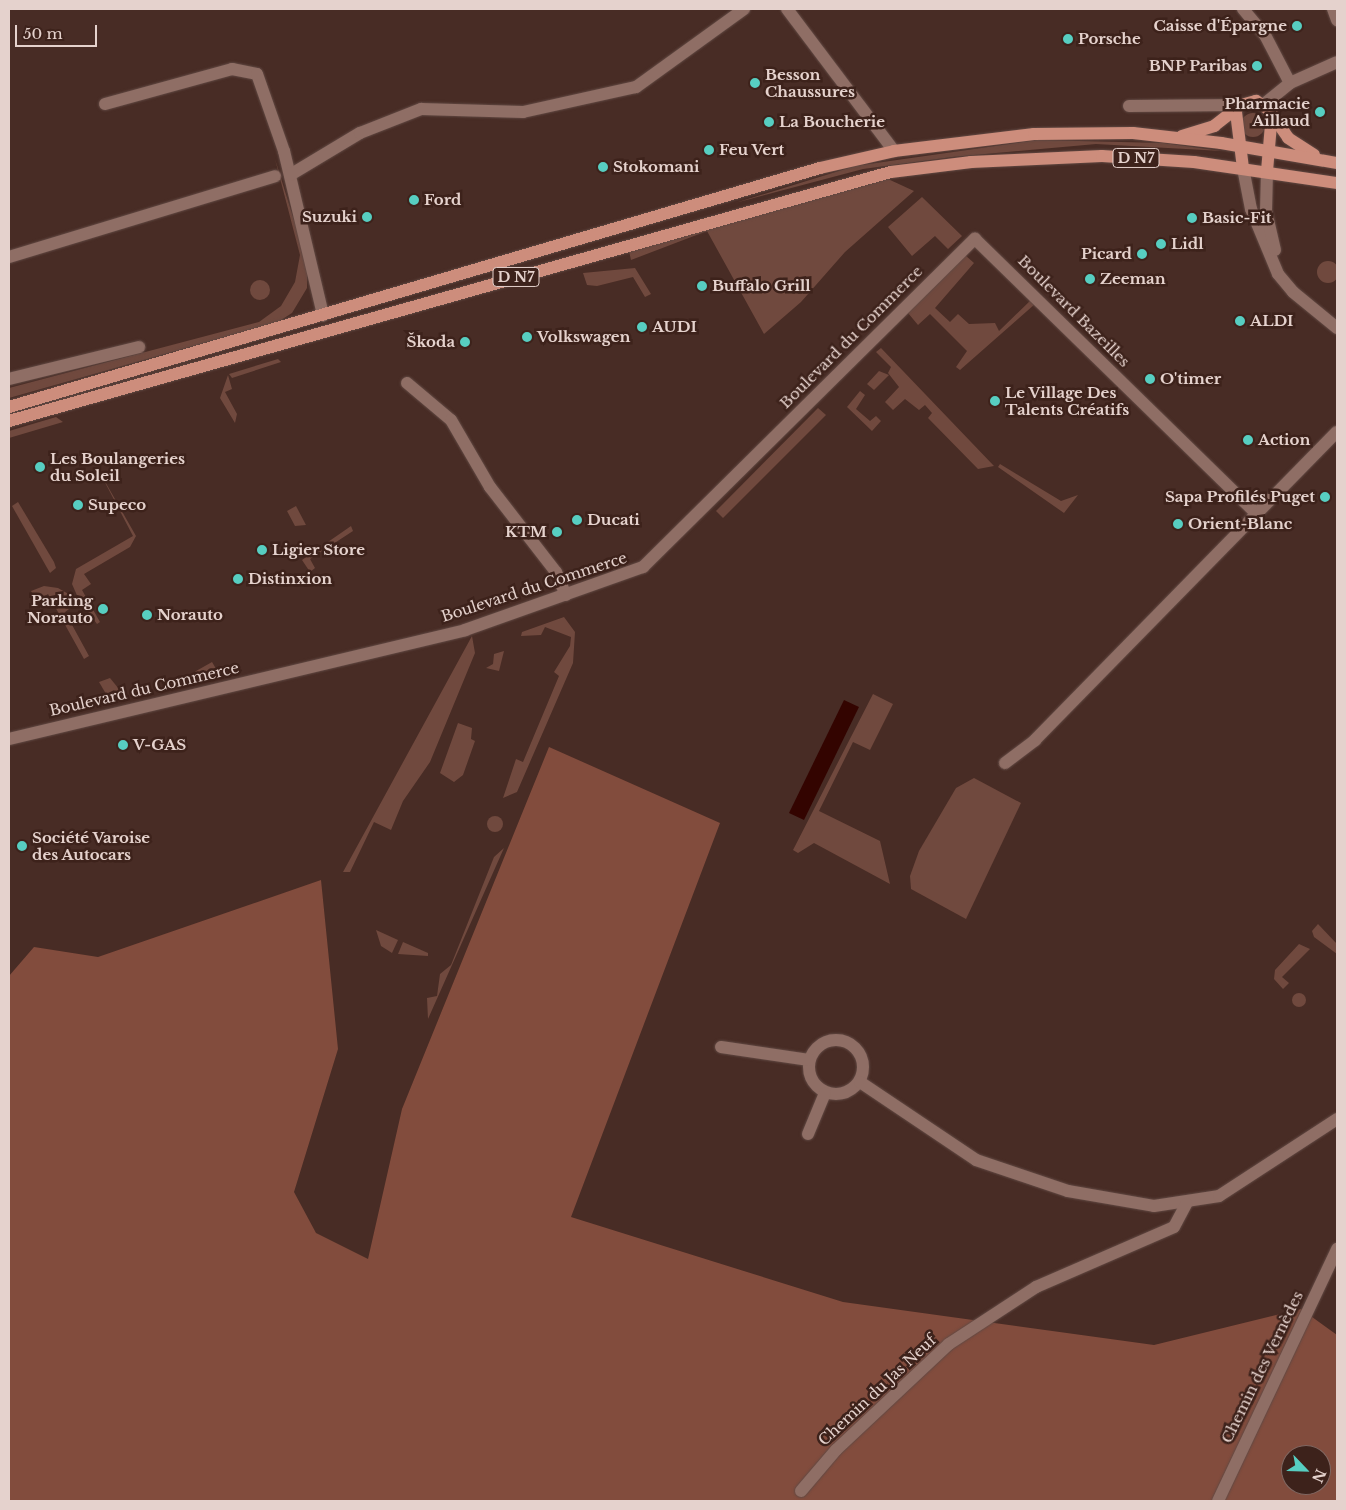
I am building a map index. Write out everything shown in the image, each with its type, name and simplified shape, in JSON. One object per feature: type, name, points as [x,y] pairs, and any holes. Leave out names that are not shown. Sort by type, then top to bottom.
[{"type":"main road","points":[[1177,137],[1214,126],[1239,108],[1268,109]]},
{"type":"main road","points":[[1239,108],[1240,146],[1243,168]]},
{"type":"main road","points":[[1267,171],[1268,109]]},
{"type":"main road","points":[[1268,109],[1288,138],[1323,160]]},
{"type":"main road","name":"D N7","points":[[9,407],[820,168],[894,151],[1060,133],[1177,137],[1268,150],[1337,163]]},
{"type":"main road","name":"D N7","points":[[9,422],[891,172],[1061,156],[1243,168],[1337,183]]},
{"type":"street","points":[[290,175],[360,133],[421,109],[523,112],[636,87],[744,9]]},
{"type":"street","points":[[787,9],[894,151]]},
{"type":"street","points":[[1243,9],[1265,35],[1290,83]]},
{"type":"street","points":[[1333,9],[1337,20]]},
{"type":"street","points":[[1268,109],[1290,83],[1337,62]]},
{"type":"street","points":[[105,104],[232,69],[258,74],[290,175],[323,315]]},
{"type":"street","points":[[1129,106],[1239,108]]},
{"type":"street","points":[[1243,168],[1251,209],[1278,274],[1292,292],[1337,328]]},
{"type":"street","points":[[1267,171],[1266,211],[1278,258],[1298,290],[1337,320]]},
{"type":"street","points":[[9,257],[275,176]]},
{"type":"street","name":"Boulevard Bazeilles","points":[[975,239],[1256,513]]},
{"type":"street","name":"Boulevard du Commerce","points":[[9,739],[465,630],[630,574],[652,559],[975,239]]},
{"type":"street","points":[[9,379],[139,347]]},
{"type":"street","points":[[408,383],[451,420],[490,487],[556,572],[566,595]]},
{"type":"street","points":[[1005,763],[1035,740],[1337,432]]},
{"type":"street","points":[[828,1041],[847,1042],[861,1055],[860,1082],[846,1093],[825,1092],[810,1077],[810,1060],[828,1041]]},
{"type":"street","points":[[721,1047],[810,1060]]},
{"type":"street","points":[[860,1082],[935,1136],[1017,1177],[1126,1202],[1154,1206],[1186,1204],[1219,1196],[1245,1183],[1337,1119]]},
{"type":"street","points":[[808,1134],[825,1092]]},
{"type":"street","name":"Chemin du Jas Neuf","points":[[801,1491],[836,1450],[878,1414],[924,1365],[971,1328],[1036,1287],[1174,1227],[1186,1204]]},
{"type":"street","name":"Chemin des Vernèdes","points":[[1218,1501],[1337,1249]]},
{"type":"shaded area","points":[[1253,113],[1258,114],[1264,120],[1264,130],[1258,136],[1253,137],[1248,136],[1242,130],[1241,125],[1242,120],[1248,114]]},
{"type":"shaded area","points":[[1037,140],[1163,143],[1222,151],[1096,144],[952,157],[863,169],[735,203],[855,166]]},
{"type":"shaded area","points":[[275,159],[307,262],[307,288],[292,313],[278,322],[9,398],[9,388],[259,322],[281,306],[295,282],[300,255]]},
{"type":"shaded area","points":[[888,179],[914,191],[845,252],[801,302],[764,334],[707,231],[631,260],[629,251]]},
{"type":"shaded area","points":[[922,197],[962,236],[948,249],[935,236],[912,256],[888,227]]},
{"type":"shaded area","points":[[965,255],[974,263],[935,308],[950,322],[958,314],[969,324],[995,323],[999,331],[1031,300],[1035,304],[960,370],[956,367],[967,351],[930,314],[918,325],[908,313]]},
{"type":"shaded area","points":[[1328,261],[1336,264],[1339,272],[1336,280],[1328,283],[1320,280],[1317,272],[1320,264]]},
{"type":"shaded area","points":[[635,268],[651,294],[645,297],[633,277],[597,286],[587,285],[583,273]]},
{"type":"shaded area","points":[[260,280],[267,283],[270,290],[267,297],[260,300],[253,297],[250,290],[253,283]]},
{"type":"shaded area","points":[[881,348],[994,466],[978,469],[928,418],[932,413],[925,405],[919,410],[905,399],[893,410],[885,402],[899,387],[888,373],[891,367],[876,352]]},
{"type":"shaded area","points":[[278,359],[281,362],[232,378],[229,374]]},
{"type":"shaded area","points":[[879,371],[889,375],[874,390],[867,384]]},
{"type":"shaded area","points":[[228,375],[232,389],[225,392],[237,414],[235,423],[220,398]]},
{"type":"shaded area","points":[[860,391],[865,395],[856,409],[870,421],[876,416],[881,421],[872,431],[847,407]]},
{"type":"shaded area","points":[[818,408],[826,415],[723,518],[716,511]]},
{"type":"shaded area","points":[[56,417],[63,422],[9,438],[9,431]]},
{"type":"shaded area","points":[[1000,464],[1061,501],[1078,495],[1064,513],[998,467]]},
{"type":"shaded area","points":[[99,471],[136,536],[130,547],[84,574],[91,584],[82,590],[100,622],[97,624],[80,601],[65,612],[89,656],[84,659],[48,594],[37,601],[31,591],[44,586],[58,588],[79,600],[72,584],[76,569],[133,536]]},
{"type":"shaded area","points":[[18,502],[54,562],[56,568],[50,573],[12,506]]},
{"type":"shaded area","points":[[296,506],[306,525],[295,526],[287,511]]},
{"type":"shaded area","points":[[351,526],[353,531],[310,559],[315,568],[310,572],[302,560]]},
{"type":"shaded area","points":[[564,617],[575,632],[573,663],[517,792],[503,798],[516,759],[523,762],[559,676],[554,672],[570,646],[571,637],[545,627],[541,635],[521,636],[522,632]]},
{"type":"shaded area","points":[[472,636],[475,653],[430,762],[403,801],[391,830],[374,822],[350,872],[343,872]]},
{"type":"shaded area","points":[[504,651],[499,671],[486,668],[493,664],[494,654]]},
{"type":"shaded area","points":[[212,662],[221,677],[185,686],[182,679]]},
{"type":"shaded area","points":[[110,678],[123,694],[109,699],[99,682]]},
{"type":"shaded area","points":[[873,694],[893,704],[870,750],[853,742],[819,811],[880,841],[890,884],[814,843],[798,853],[793,850]]},
{"type":"shaded area","points":[[844,700],[859,707],[804,820],[789,813]]},
{"type":"shaded area","points":[[458,723],[472,728],[471,739],[475,741],[463,775],[454,782],[440,773]]},
{"type":"shaded area","points":[[549,747],[720,823],[571,1217],[843,1302],[1154,1345],[1301,1309],[1337,1335],[1337,1501],[9,1501],[9,976],[34,947],[98,957],[321,880],[338,1049],[294,1192],[316,1233],[368,1259],[402,1109]]},
{"type":"shaded area","points":[[974,778],[1021,803],[966,919],[911,889],[910,876],[919,851],[956,788]]},
{"type":"shaded area","points":[[492,816],[498,816],[503,821],[501,830],[492,832],[487,827],[487,821]]},
{"type":"shaded area","points":[[504,848],[428,1019],[427,998],[437,996],[440,974],[451,965],[494,857]]},
{"type":"shaded area","points":[[1318,924],[1337,944],[1337,954],[1314,937],[1312,931]]},
{"type":"shaded area","points":[[376,930],[398,940],[392,953],[381,946]]},
{"type":"shaded area","points":[[403,942],[428,953],[428,956],[398,954]]},
{"type":"shaded area","points":[[1299,944],[1310,949],[1282,977],[1289,983],[1283,989],[1274,979],[1275,970]]},
{"type":"shaded area","points":[[1296,993],[1302,993],[1306,1000],[1302,1007],[1296,1007],[1292,1003],[1292,997]]},
{"type":"place","name":"Caisse d'Épargne","points":[[1297,26]]},
{"type":"place","name":"Porsche","points":[[1068,39]]},
{"type":"place","name":"BNP Paribas","points":[[1257,66]]},
{"type":"place","name":"Besson Chaussures","points":[[755,83]]},
{"type":"place","name":"Pharmacie Aillaud","points":[[1320,112]]},
{"type":"place","name":"La Boucherie","points":[[769,122]]},
{"type":"place","name":"Feu Vert","points":[[709,150]]},
{"type":"place","name":"Stokomani","points":[[603,167]]},
{"type":"place","name":"Ford","points":[[414,200]]},
{"type":"place","name":"Suzuki","points":[[367,217]]},
{"type":"place","name":"Basic-Fit","points":[[1192,218]]},
{"type":"place","name":"Lidl","points":[[1161,244]]},
{"type":"place","name":"Picard","points":[[1142,254]]},
{"type":"place","name":"Zeeman","points":[[1090,279]]},
{"type":"place","name":"Buffalo Grill","points":[[702,286]]},
{"type":"place","name":"ALDI","points":[[1240,321]]},
{"type":"place","name":"AUDI","points":[[642,327]]},
{"type":"place","name":"Volkswagen","points":[[527,337]]},
{"type":"place","name":"Škoda","points":[[465,342]]},
{"type":"place","name":"O'timer","points":[[1150,379]]},
{"type":"place","name":"Le Village Des Talents Créatifs","points":[[995,401]]},
{"type":"place","name":"Action","points":[[1248,440]]},
{"type":"place","name":"Les Boulangeries du Soleil","points":[[40,467]]},
{"type":"place","name":"Sapa Profilés Puget","points":[[1325,497]]},
{"type":"place","name":"Supeco","points":[[78,505]]},
{"type":"place","name":"Ducati","points":[[577,520]]},
{"type":"place","name":"Orient-Blanc","points":[[1178,524]]},
{"type":"place","name":"KTM","points":[[557,532]]},
{"type":"place","name":"Ligier Store","points":[[262,550]]},
{"type":"place","name":"Distinxion","points":[[238,579]]},
{"type":"place","name":"Parking Norauto","points":[[103,609]]},
{"type":"place","name":"Norauto","points":[[147,615]]},
{"type":"place","name":"V-GAS","points":[[123,745]]},
{"type":"place","name":"Société Varoise des Autocars","points":[[22,846]]}]
